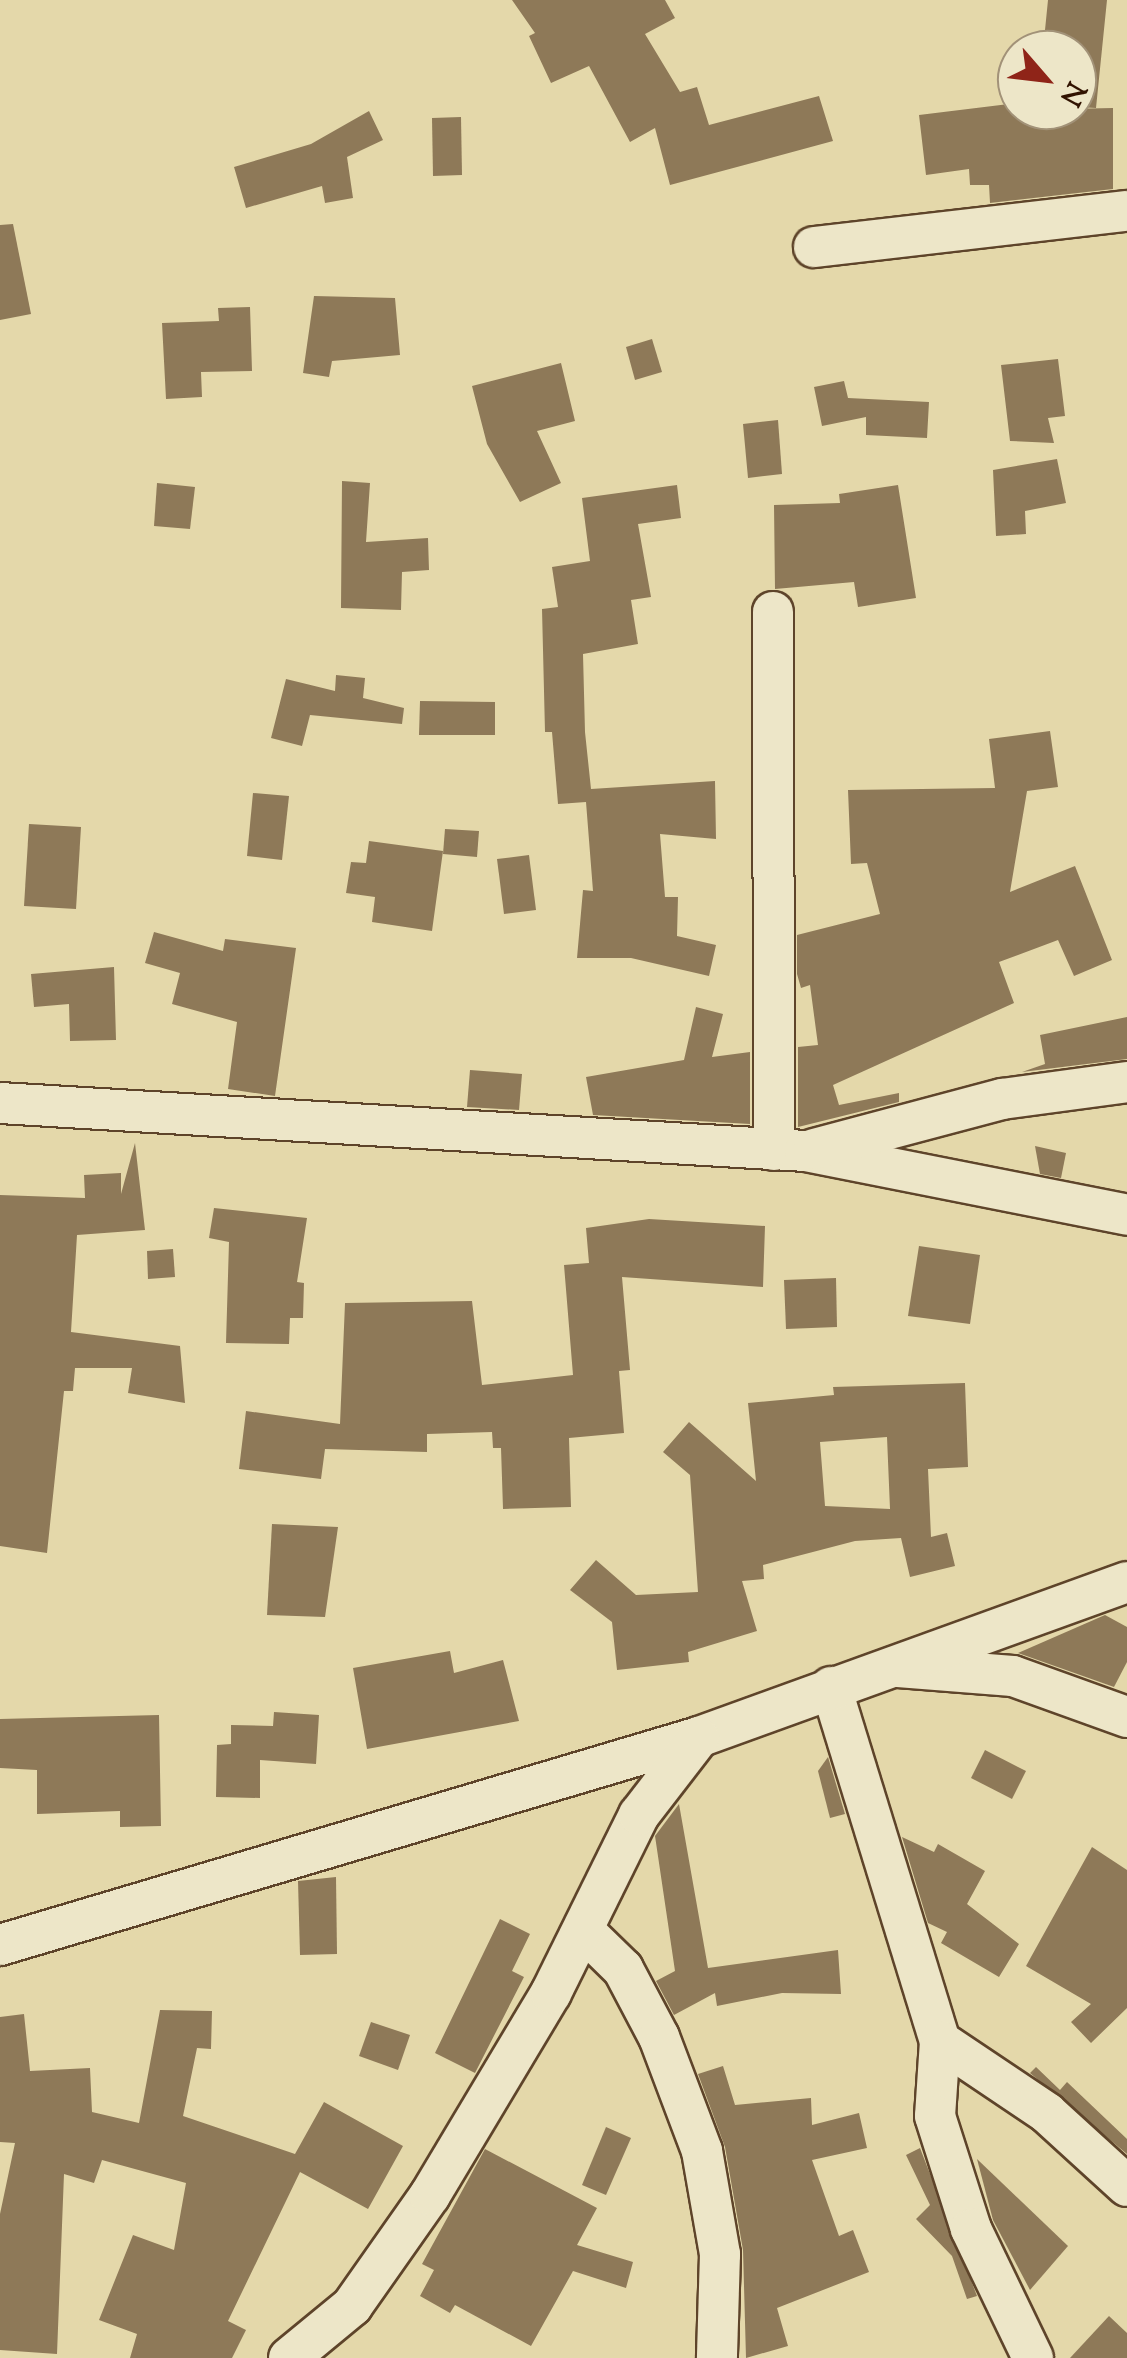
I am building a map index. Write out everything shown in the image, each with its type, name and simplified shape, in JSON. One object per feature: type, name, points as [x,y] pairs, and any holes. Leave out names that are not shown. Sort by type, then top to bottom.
[{"type":"street","points":[[814,247],[1127,211]]},
{"type":"street","points":[[772,612],[789,1151]]},
{"type":"street","points":[[789,1151],[1002,1099],[1127,1082]]},
{"type":"street","points":[[0,1103],[789,1151],[1127,1215]]},
{"type":"street","points":[[0,1945],[699,1737],[885,1666],[1127,1582]]},
{"type":"street","points":[[885,1666],[1013,1676],[1127,1717]]},
{"type":"street","points":[[831,1687],[940,2041],[936,2116],[971,2229],[1033,2358]]},
{"type":"street","points":[[290,2358],[352,2306],[430,2195],[582,1930],[639,1815],[699,1737]]},
{"type":"street","points":[[582,1930],[623,1969],[702,2151],[720,2254],[716,2358]]},
{"type":"street","points":[[940,2041],[1047,2113],[1127,2186]]},
{"type":"building","points":[[512,0],[665,0],[675,18],[645,34],[680,92],[697,87],[709,125],[819,96],[833,141],[670,185],[655,128],[630,142],[589,66],[551,83],[529,36],[535,33]]},
{"type":"building","points":[[1048,0],[1107,0],[1097,98],[1097,30],[1045,30]]},
{"type":"building","points":[[997,105],[997,130],[1097,130],[1097,108],[1113,108],[1113,189],[990,203],[989,185],[970,185],[969,169],[926,175],[919,115]]},
{"type":"building","points":[[369,111],[383,140],[347,157],[353,198],[325,203],[322,186],[246,208],[234,167],[311,144]]},
{"type":"building","points":[[461,117],[462,175],[433,176],[432,118]]},
{"type":"building","points":[[13,224],[31,314],[0,320],[0,225]]},
{"type":"building","points":[[314,296],[395,298],[400,355],[332,361],[329,377],[303,373]]},
{"type":"building","points":[[250,307],[252,371],[201,372],[202,397],[166,399],[162,323],[219,321],[218,308]]},
{"type":"building","points":[[652,339],[662,372],[635,380],[626,347]]},
{"type":"building","points":[[1058,359],[1065,416],[1048,418],[1054,443],[1010,441],[1001,365]]},
{"type":"building","points":[[561,363],[575,421],[537,431],[561,483],[520,502],[487,444],[472,386]]},
{"type":"building","points":[[844,381],[848,398],[929,402],[927,438],[866,435],[866,417],[822,426],[814,387]]},
{"type":"building","points":[[778,420],[782,474],[748,478],[743,424]]},
{"type":"building","points":[[1057,459],[1066,503],[1025,511],[1026,534],[996,536],[993,470]]},
{"type":"building","points":[[342,481],[370,483],[366,542],[428,538],[429,570],[402,572],[401,610],[341,608]]},
{"type":"building","points":[[157,483],[195,487],[190,529],[154,526]]},
{"type":"building","points":[[677,485],[681,518],[638,524],[651,597],[631,600],[638,644],[583,654],[585,732],[591,789],[715,781],[716,839],[660,834],[665,897],[678,897],[677,936],[716,945],[709,976],[631,958],[577,958],[583,890],[593,891],[586,802],[558,804],[552,732],[545,732],[542,609],[558,607],[552,567],[590,561],[582,498]]},
{"type":"building","points":[[898,485],[916,598],[858,607],[854,582],[775,589],[774,505],[840,503],[839,494]]},
{"type":"building","points":[[336,675],[365,678],[363,698],[404,708],[402,724],[310,715],[302,746],[271,738],[286,679],[335,691]]},
{"type":"building","points":[[420,701],[495,702],[495,735],[419,735]]},
{"type":"building","points":[[1050,731],[1058,787],[1027,791],[1010,892],[1075,866],[1112,960],[1074,976],[1058,940],[999,962],[1014,1003],[833,1085],[839,1105],[899,1093],[899,1102],[798,1127],[798,1047],[818,1045],[810,985],[801,988],[797,974],[797,935],[880,914],[867,863],[851,864],[848,790],[995,788],[989,739]]},
{"type":"building","points":[[253,793],[289,796],[282,860],[247,856]]},
{"type":"building","points":[[29,824],[81,827],[76,909],[24,906]]},
{"type":"building","points":[[445,829],[479,831],[477,857],[443,854]]},
{"type":"building","points":[[369,841],[443,851],[432,931],[372,922],[375,897],[346,893],[351,862],[366,863]]},
{"type":"building","points":[[529,855],[536,910],[504,914],[497,859]]},
{"type":"building","points":[[154,932],[223,951],[225,939],[296,948],[275,1096],[228,1089],[237,1022],[172,1004],[180,973],[145,963]]},
{"type":"building","points":[[114,967],[116,1040],[70,1041],[69,1004],[34,1007],[31,974]]},
{"type":"building","points":[[696,1007],[723,1014],[712,1057],[750,1052],[750,1124],[593,1115],[586,1077],[684,1060]]},
{"type":"building","points":[[1127,1017],[1127,1059],[1022,1072],[1045,1064],[1040,1035]]},
{"type":"building","points":[[470,1070],[522,1074],[519,1110],[467,1107]]},
{"type":"building","points":[[135,1143],[145,1230],[77,1235],[71,1332],[180,1346],[185,1403],[128,1393],[132,1368],[75,1368],[73,1391],[64,1391],[47,1553],[0,1546],[0,1195],[85,1198],[84,1175],[121,1173],[121,1194]]},
{"type":"building","points":[[1035,1146],[1066,1153],[1061,1178],[1040,1174]]},
{"type":"building","points":[[214,1208],[307,1218],[297,1282],[304,1283],[303,1318],[290,1318],[289,1344],[226,1343],[229,1242],[209,1238]]},
{"type":"building","points":[[649,1219],[765,1226],[763,1287],[622,1277],[630,1370],[619,1371],[624,1433],[569,1438],[571,1507],[503,1509],[501,1448],[493,1448],[492,1432],[427,1434],[427,1452],[325,1449],[321,1479],[239,1469],[246,1411],[340,1424],[345,1303],[472,1301],[482,1385],[573,1375],[564,1265],[589,1263],[586,1228]]},
{"type":"building","points":[[919,1246],[980,1255],[970,1324],[908,1316]]},
{"type":"building","points":[[173,1249],[175,1277],[148,1279],[147,1251]]},
{"type":"building","points":[[836,1278],[837,1327],[786,1329],[784,1280]]},
{"type":"building","points":[[965,1383],[968,1467],[928,1469],[931,1537],[947,1533],[955,1566],[910,1577],[901,1538],[855,1541],[763,1565],[764,1579],[742,1581],[757,1631],[688,1652],[689,1662],[617,1670],[612,1622],[570,1590],[596,1560],[636,1595],[698,1592],[690,1475],[663,1452],[689,1422],[756,1481],[748,1403],[834,1395],[833,1387]],"holes":[[[887,1437],[890,1509],[825,1506],[820,1442]]]},
{"type":"building","points":[[272,1524],[338,1527],[325,1617],[267,1615]]},
{"type":"building","points":[[1105,1615],[1127,1627],[1127,1662],[1114,1687],[1018,1653]]},
{"type":"building","points":[[450,1651],[454,1673],[503,1660],[519,1721],[367,1749],[353,1668]]},
{"type":"building","points":[[274,1712],[319,1715],[316,1764],[260,1760],[260,1798],[216,1797],[217,1745],[231,1744],[231,1725],[273,1726]]},
{"type":"building","points":[[159,1715],[161,1826],[120,1827],[120,1811],[37,1814],[37,1770],[0,1768],[0,1719]]},
{"type":"building","points":[[985,1750],[1026,1771],[1012,1799],[971,1778]]},
{"type":"building","points":[[828,1757],[845,1814],[830,1818],[818,1771]]},
{"type":"building","points":[[679,1804],[708,1968],[838,1950],[841,1994],[782,1993],[717,2006],[715,1993],[674,2015],[656,1981],[675,1971],[655,1836]]},
{"type":"building","points":[[902,1837],[934,1852],[938,1844],[985,1871],[967,1904],[1019,1944],[999,1977],[941,1943],[947,1932],[928,1923]]},
{"type":"building","points":[[1092,1847],[1127,1870],[1127,2008],[1091,2043],[1071,2022],[1091,2004],[1026,1966]]},
{"type":"building","points":[[336,1877],[337,1954],[300,1955],[298,1881]]},
{"type":"building","points":[[500,1919],[530,1934],[512,1971],[524,1977],[475,2073],[435,2053]]},
{"type":"building","points":[[160,2010],[212,2011],[211,2049],[197,2048],[183,2116],[295,2154],[324,2102],[403,2146],[368,2209],[300,2172],[228,2321],[246,2330],[232,2358],[130,2358],[137,2334],[99,2320],[133,2235],[174,2250],[186,2183],[102,2160],[94,2183],[64,2174],[57,2354],[0,2350],[0,2214],[15,2143],[0,2142],[0,2017],[24,2014],[30,2071],[90,2068],[92,2112],[139,2123]]},
{"type":"building","points":[[371,2022],[410,2035],[398,2070],[359,2056]]},
{"type":"building","points":[[723,2066],[735,2105],[811,2098],[812,2125],[859,2113],[867,2148],[812,2160],[839,2236],[853,2230],[869,2272],[777,2308],[788,2346],[746,2358],[743,2250],[725,2147],[698,2074]]},
{"type":"building","points":[[1036,2067],[1060,2090],[1067,2082],[1127,2139],[1127,2154],[1030,2073]]},
{"type":"building","points":[[606,2127],[631,2138],[606,2195],[582,2185]]},
{"type":"building","points":[[920,2148],[977,2296],[967,2299],[952,2256],[916,2219],[930,2205],[906,2155]]},
{"type":"building","points":[[485,2149],[597,2208],[577,2245],[633,2262],[626,2288],[573,2271],[531,2346],[455,2305],[450,2313],[420,2296],[434,2270],[422,2264]]},
{"type":"building","points":[[977,2159],[1068,2246],[1030,2290],[993,2220]]},
{"type":"building","points":[[1109,2316],[1127,2333],[1127,2358],[1070,2358]]}]
